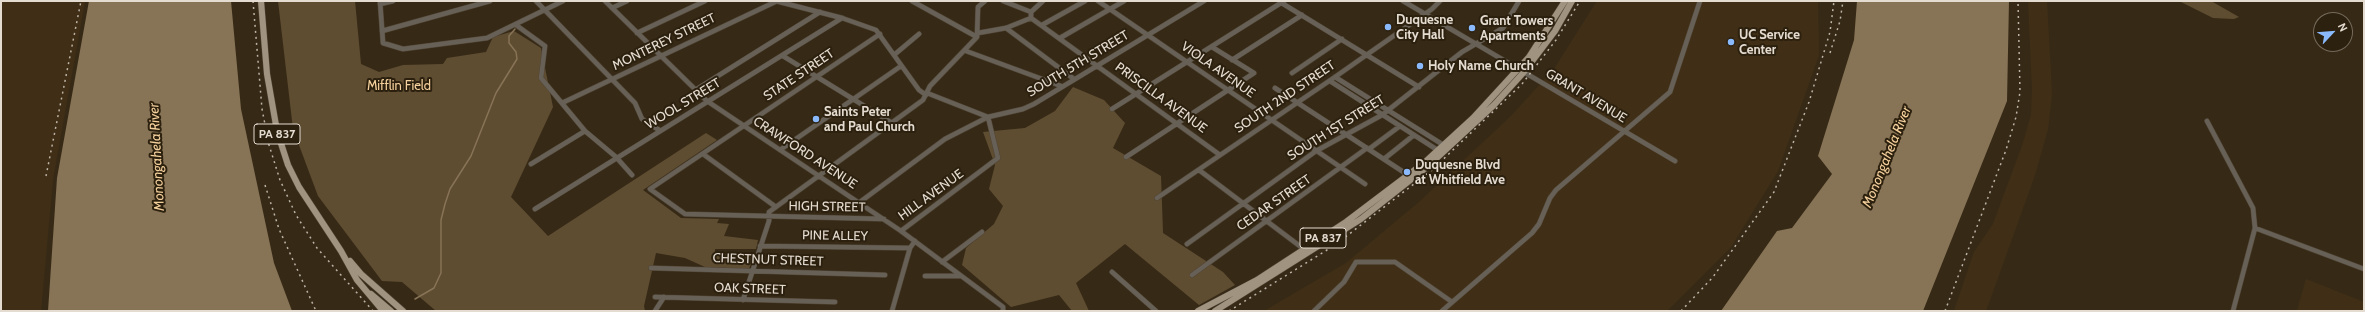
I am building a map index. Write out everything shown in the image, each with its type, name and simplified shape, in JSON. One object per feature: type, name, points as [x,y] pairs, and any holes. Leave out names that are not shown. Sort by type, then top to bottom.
[{"type":"main road","name":"PA 837","points":[[261,1],[267,74],[281,148],[299,187],[341,251],[357,280],[367,294],[383,311]]},
{"type":"main road","name":"PA 837","points":[[1521,70],[1543,38],[1565,1]]},
{"type":"main road","name":"PA 837","points":[[1215,311],[1297,262],[1361,219],[1446,147],[1494,105],[1555,30],[1572,1]]},
{"type":"main road","name":"PA 837","points":[[1198,311],[1257,280],[1305,250],[1346,222],[1440,152]]},
{"type":"main road","name":"PA 837","points":[[341,251],[361,274],[403,311]]},
{"type":"main road","points":[[357,280],[391,311]]},
{"type":"street","points":[[393,1],[380,3],[383,43],[394,48],[403,49],[487,38],[563,1]]},
{"type":"street","points":[[382,31],[490,1]]},
{"type":"street","points":[[536,1],[635,103],[642,119],[659,130]]},
{"type":"street","name":"CRAWFORD AVENUE","points":[[604,1],[697,89],[707,101],[780,150],[821,175],[901,231],[1003,307],[1003,311]]},
{"type":"street","points":[[612,8],[627,1]]},
{"type":"street","points":[[637,33],[705,1]]},
{"type":"street","points":[[776,1],[842,18],[876,30],[919,90],[988,117]]},
{"type":"street","name":"MONTEREY STREET","points":[[562,103],[776,1]]},
{"type":"street","points":[[912,1],[978,35],[1006,28],[1031,18],[1031,12],[1043,1]]},
{"type":"street","points":[[743,300],[770,212],[923,100],[930,86],[966,51],[978,35],[978,7],[985,1]]},
{"type":"street","points":[[1003,1],[1031,12]]},
{"type":"street","points":[[1042,25],[1085,1]]},
{"type":"street","name":"VIOLA AVENUE","points":[[1098,1],[1365,184]]},
{"type":"street","points":[[1060,38],[1124,1]]},
{"type":"street","name":"SOUTH 5TH STREET","points":[[860,202],[945,139],[988,117],[1023,109],[1204,1]]},
{"type":"street","name":"GRANT AVENUE","points":[[1403,1],[1675,161]]},
{"type":"street","name":"SOUTH 2ND STREET","points":[[1157,198],[1270,120],[1330,81],[1425,14],[1440,1]]},
{"type":"street","name":"SOUTH 1ST STREET","points":[[1187,244],[1316,151],[1382,115],[1462,52],[1503,28],[1519,1]]},
{"type":"street","points":[[1442,311],[1532,233],[1539,224],[1550,198],[1556,190],[1671,91],[1700,1]]},
{"type":"street","points":[[1112,109],[1282,2],[1419,87]]},
{"type":"street","points":[[697,89],[820,12]]},
{"type":"street","points":[[1232,60],[1302,15]]},
{"type":"street","name":"WOOL STREET","points":[[535,209],[659,130],[733,87],[842,18]]},
{"type":"street","name":"PRISCILLA AVENUE","points":[[1031,18],[1098,64],[1136,94],[1220,155]]},
{"type":"street","points":[[516,25],[545,46],[541,78],[585,131],[616,157],[632,175]]},
{"type":"street","points":[[1006,28],[1074,79]]},
{"type":"street","name":"STATE STREET","points":[[650,189],[880,34]]},
{"type":"street","points":[[894,55],[919,34]]},
{"type":"street","points":[[1292,73],[1342,39]]},
{"type":"street","points":[[1126,157],[1254,74],[1212,47]]},
{"type":"street","points":[[966,51],[1061,86]]},
{"type":"street","points":[[783,56],[892,123]]},
{"type":"street","points":[[780,150],[901,66]]},
{"type":"street","points":[[1335,77],[1446,147]]},
{"type":"street","points":[[1330,81],[1440,152]]},
{"type":"street","points":[[1275,88],[1408,175]]},
{"type":"street","name":"HILL AVENUE","points":[[901,231],[998,158],[988,117]]},
{"type":"street","points":[[2207,121],[2253,208],[2255,228],[2234,311]]},
{"type":"street","name":"CEDAR STREET","points":[[1192,274],[1400,126]]},
{"type":"street","points":[[531,164],[585,131]]},
{"type":"street","points":[[1384,159],[1414,135]]},
{"type":"street","points":[[702,154],[776,207]]},
{"type":"street","points":[[1199,170],[1305,250]]},
{"type":"street","name":"HIGH STREET","points":[[650,189],[685,214],[884,219]]},
{"type":"street","points":[[2255,228],[2364,269]]},
{"type":"street","points":[[942,262],[982,232]]},
{"type":"street","points":[[892,311],[910,248],[915,241]]},
{"type":"street","name":"PINE ALLEY","points":[[760,246],[910,248]]},
{"type":"street","points":[[1314,311],[1344,282],[1356,262],[1372,260],[1396,262],[1452,302]]},
{"type":"street","name":"CHESTNUT STREET","points":[[651,268],[884,275]]},
{"type":"street","points":[[1112,272],[1156,311]]},
{"type":"street","points":[[925,276],[961,276]]},
{"type":"street","name":"OAK STREET","points":[[654,297],[835,302]]},
{"type":"street","points":[[654,311],[664,297]]},
{"type":"shaded area","points":[[1,1],[85,1],[53,179],[41,311],[1,311]]},
{"type":"shaded area","points":[[1597,1],[1818,1],[1819,55],[1778,171],[1731,247],[1667,311],[1264,311],[1346,263],[1419,202],[1510,117],[1554,69]]},
{"type":"shaded area","points":[[2028,1],[2047,1],[2052,94],[2048,129],[2035,175],[1986,311],[1954,311],[1974,252],[1993,224],[2022,146],[2031,115],[2032,89]]},
{"type":"shaded area","points":[[2306,279],[2364,302],[2364,311],[2297,311]]},
{"type":"green space","name":"Mifflin Field","points":[[278,1],[355,1],[361,64],[379,72],[403,65],[443,64],[447,58],[486,52],[493,37],[514,31],[541,48],[553,107],[511,197],[548,236],[706,133],[717,140],[643,190],[681,218],[719,219],[717,223],[729,224],[724,236],[758,240],[756,249],[715,249],[715,254],[754,256],[749,269],[705,267],[685,258],[656,253],[644,306],[645,311],[436,311],[402,282],[382,281],[318,196],[293,129]]},
{"type":"green space","points":[[2179,1],[2211,1],[2239,17],[2234,19],[2213,18]]},
{"type":"green space","points":[[1073,87],[1104,100],[1125,123],[1113,148],[1161,176],[1163,233],[1223,272],[1235,285],[1199,305],[1125,244],[1076,283],[1089,311],[1072,311],[1059,295],[1011,307],[962,265],[966,248],[994,224],[1003,206],[989,189],[995,165],[983,132],[1025,128],[1055,111]]},
{"type":"water","name":"Monongahela River","points":[[89,1],[231,1],[241,109],[274,263],[292,311],[48,311],[57,178]]},
{"type":"water","name":"Monongahela River","points":[[1857,1],[2009,1],[2007,101],[1923,311],[1721,311],[1777,231],[1792,228],[1832,174],[1818,156],[1854,40]]},
{"type":"waterway","points":[[415,299],[434,288],[441,273],[441,220],[445,204],[450,189],[471,156],[496,93],[517,59],[516,52],[509,43],[509,36],[515,29]]},
{"type":"railway","points":[[46,176],[81,1]]},
{"type":"railway","points":[[253,1],[262,109],[269,145],[280,180],[296,215],[317,248],[373,311]]},
{"type":"railway","points":[[1229,311],[1335,245],[1432,170],[1522,84],[1556,40],[1580,1]]},
{"type":"railway","points":[[1681,311],[1713,277],[1774,192],[1809,102],[1830,32],[1834,1]]},
{"type":"railway","points":[[1830,53],[1840,21],[1843,1]]},
{"type":"railway","points":[[1945,311],[2006,150],[2016,117],[2020,92],[2018,1]]},
{"type":"railway","points":[[265,185],[279,229],[316,311]]},
{"type":"place","name":"Duquesne City Hall","points":[[1388,27]]},
{"type":"place","name":"Grant Towers Apartments","points":[[1472,28]]},
{"type":"place","name":"UC Service Center","points":[[1731,42]]},
{"type":"place","name":"Holy Name Church","points":[[1420,66]]},
{"type":"place","name":"Saints Peter and Paul Church","points":[[816,119]]},
{"type":"place","name":"Duquesne Blvd at Whitfield Ave","points":[[1407,172]]}]
